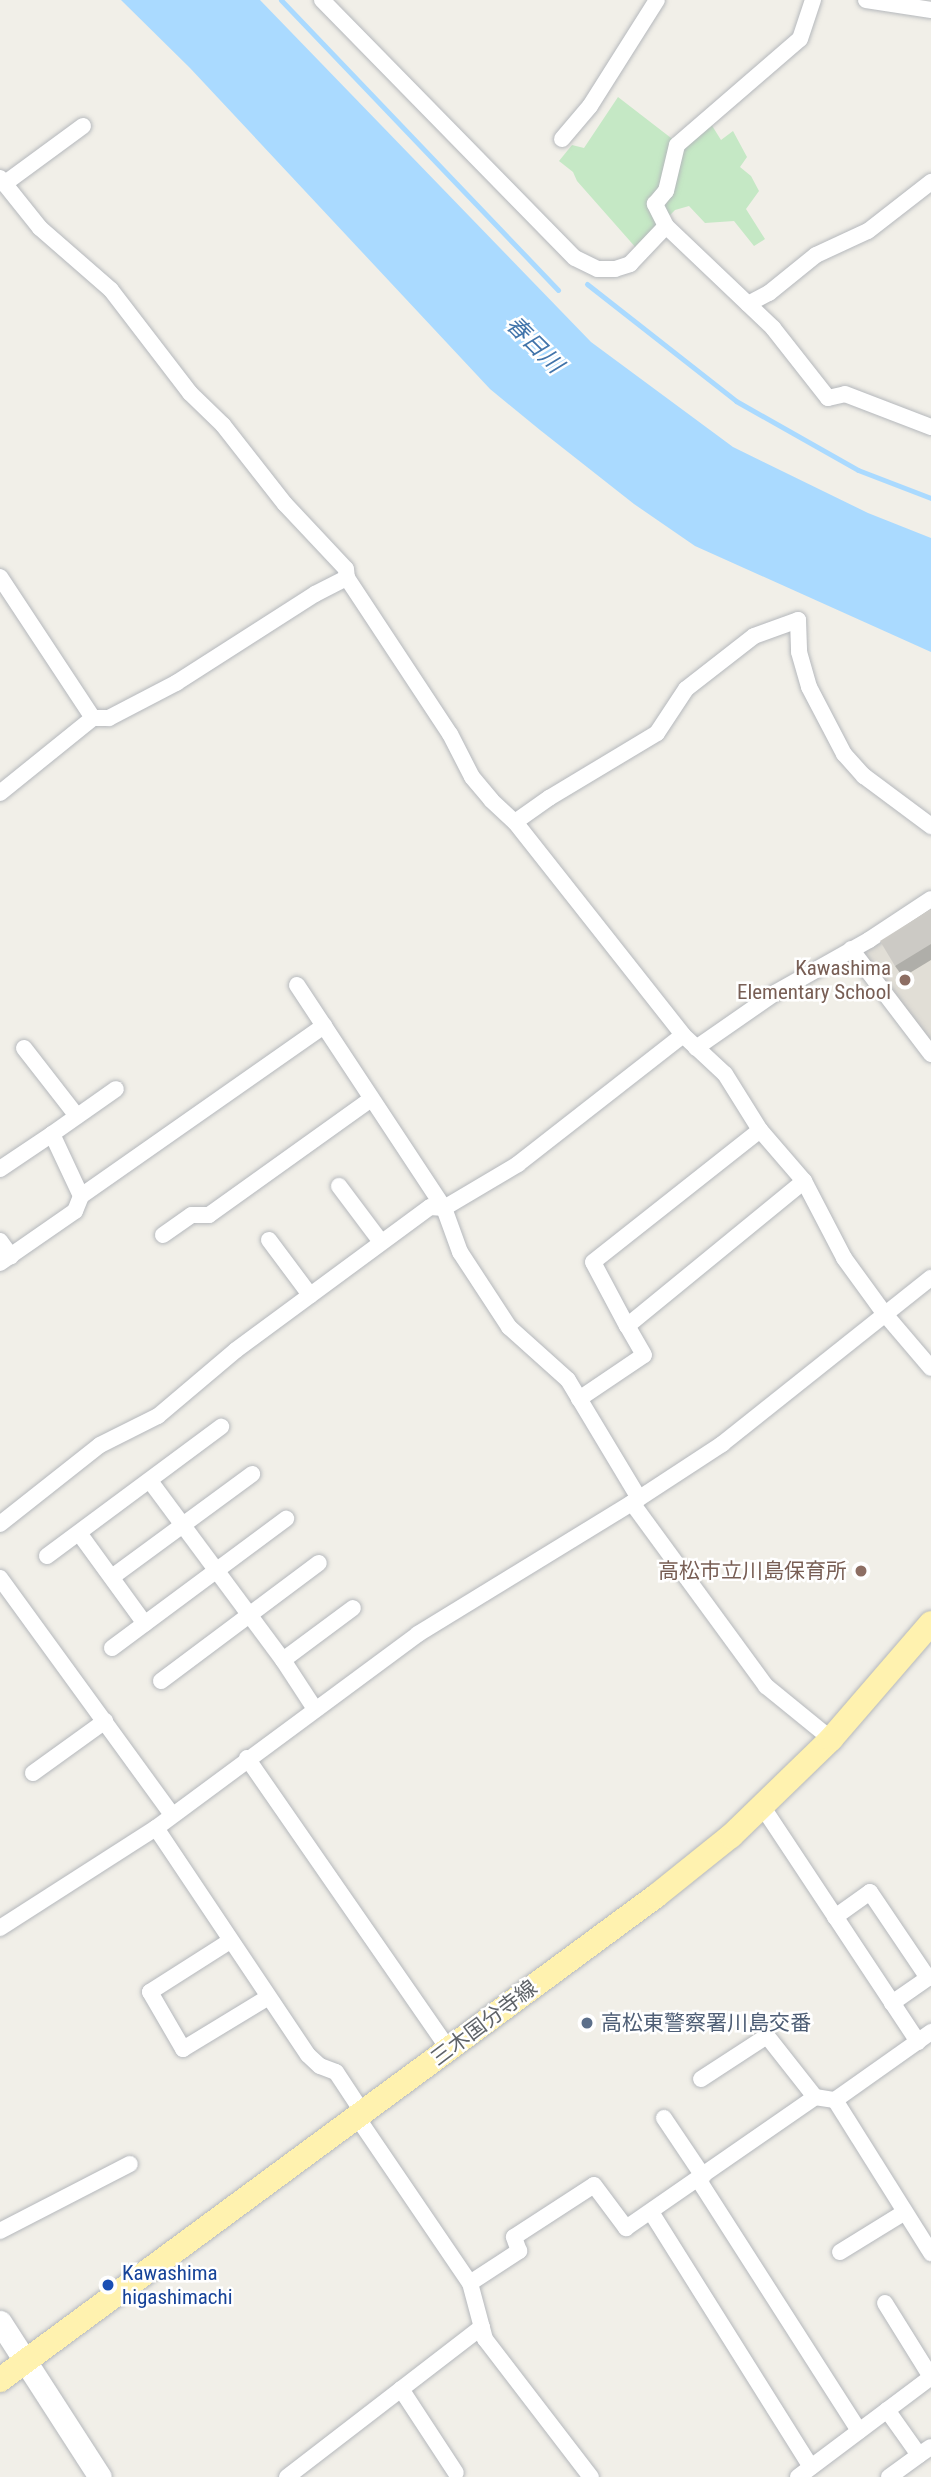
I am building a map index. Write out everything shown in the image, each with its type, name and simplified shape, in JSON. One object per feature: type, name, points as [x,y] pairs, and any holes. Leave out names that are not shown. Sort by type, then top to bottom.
[{"type":"main road","name":"三木国分寺線","points":[[0,2380],[656,1896],[731,1836],[831,1739],[931,1623]]},
{"type":"street","points":[[322,0],[575,258],[598,268],[615,269],[630,264],[666,226]]},
{"type":"street","points":[[562,139],[590,106],[657,0]]},
{"type":"street","points":[[813,0],[800,39],[677,145],[666,191],[654,204],[666,226],[773,328],[828,398],[845,394],[931,428]]},
{"type":"street","points":[[866,0],[931,10]]},
{"type":"street","points":[[83,126],[2,181],[40,228],[111,290],[165,364],[223,425],[285,504],[346,569],[347,578],[450,734],[472,777],[491,800],[516,822],[683,1035],[725,1073],[760,1129],[804,1181],[844,1258],[884,1313],[931,1368]]},
{"type":"street","points":[[748,304],[769,293],[816,255],[867,231],[931,183]]},
{"type":"street","points":[[0,577],[93,718]]},
{"type":"street","points":[[0,793],[93,718],[109,718],[176,683],[315,594],[347,578]]},
{"type":"street","points":[[516,822],[549,798],[657,733],[686,690],[754,636],[799,620],[799,652],[809,687],[844,754],[864,776],[931,826]]},
{"type":"street","points":[[696,1048],[775,993],[931,899]]},
{"type":"street","points":[[851,948],[931,1054]]},
{"type":"street","points":[[297,985],[444,1208],[460,1252],[509,1327],[568,1380],[635,1501],[766,1686],[831,1739]]},
{"type":"street","points":[[0,1241],[5,1260],[75,1211],[81,1196],[324,1026]]},
{"type":"street","points":[[0,1524],[100,1445],[158,1416],[236,1350],[429,1207],[444,1208],[518,1164],[683,1035]]},
{"type":"street","points":[[24,1048],[77,1116]]},
{"type":"street","points":[[0,1169],[116,1089]]},
{"type":"street","points":[[163,1235],[192,1215],[209,1215],[371,1099]]},
{"type":"street","points":[[579,1399],[644,1355],[593,1262],[760,1129]]},
{"type":"street","points":[[52,1135],[81,1196]]},
{"type":"street","points":[[627,1326],[804,1181]]},
{"type":"street","points":[[339,1186],[382,1242]]},
{"type":"street","points":[[269,1240],[310,1295]]},
{"type":"street","points":[[0,1927],[156,1828],[247,1758],[418,1634],[635,1501],[722,1444],[931,1278]]},
{"type":"street","points":[[47,1556],[221,1427]]},
{"type":"street","points":[[112,1577],[252,1474]]},
{"type":"street","points":[[149,1481],[283,1660],[315,1709]]},
{"type":"street","points":[[112,1648],[286,1519]]},
{"type":"street","points":[[79,1533],[145,1624]]},
{"type":"street","points":[[161,1681],[320,1563]]},
{"type":"street","points":[[0,1578],[172,1815]]},
{"type":"street","points":[[283,1660],[353,1608]]},
{"type":"street","points":[[33,1773],[105,1721]]},
{"type":"street","points":[[247,1758],[449,2050]]},
{"type":"street","points":[[701,2079],[767,2036],[815,2097],[835,2100],[924,2037],[892,2003],[762,1806]]},
{"type":"street","points":[[156,1828],[267,1998],[308,2055],[320,2066],[336,2072],[360,2115],[470,2283],[485,2339],[591,2477]]},
{"type":"street","points":[[835,1916],[870,1892],[928,1978],[892,2003]]},
{"type":"street","points":[[230,1941],[150,1992],[184,2049],[267,1998]]},
{"type":"street","points":[[470,2283],[519,2251],[514,2237],[594,2185],[626,2228],[815,2097]]},
{"type":"street","points":[[835,2100],[931,2253]]},
{"type":"street","points":[[664,2118],[859,2431]]},
{"type":"street","points":[[0,2231],[130,2165]]},
{"type":"street","points":[[651,2212],[805,2472],[931,2376],[886,2303]]},
{"type":"street","points":[[840,2252],[905,2212]]},
{"type":"street","points":[[0,2322],[100,2477]]},
{"type":"street","points":[[287,2477],[482,2327]]},
{"type":"street","points":[[401,2389],[456,2473]]},
{"type":"street","points":[[887,2410],[925,2451],[889,2477]]},
{"type":"shaded area","name":"Kawashima Elementary School","points":[[931,907],[931,1046],[857,952]]},
{"type":"green space","points":[[618,97],[684,148],[711,124],[721,140],[733,131],[747,157],[740,167],[751,176],[759,191],[746,209],[765,239],[754,246],[734,221],[705,223],[689,206],[675,210],[637,249],[577,181],[573,172],[559,161],[572,145],[584,148]]},
{"type":"water","name":"春日川","points":[[121,0],[260,0],[591,342],[733,447],[868,513],[931,538],[931,652],[695,546],[634,504],[540,430],[490,389],[190,68]]},
{"type":"building","points":[[931,909],[931,944],[895,966],[880,941]]},
{"type":"waterway","points":[[281,0],[558,290]]},
{"type":"waterway","points":[[587,284],[736,401],[858,470],[931,498]]},
{"type":"place","name":"Kawashima Elementary School","points":[[905,980]]},
{"type":"place","name":"高松市立川島保育所","points":[[861,1571]]},
{"type":"place","name":"高松東警察署川島交番","points":[[587,2023]]},
{"type":"place","name":"Kawashima higashimachi","points":[[108,2285]]}]
